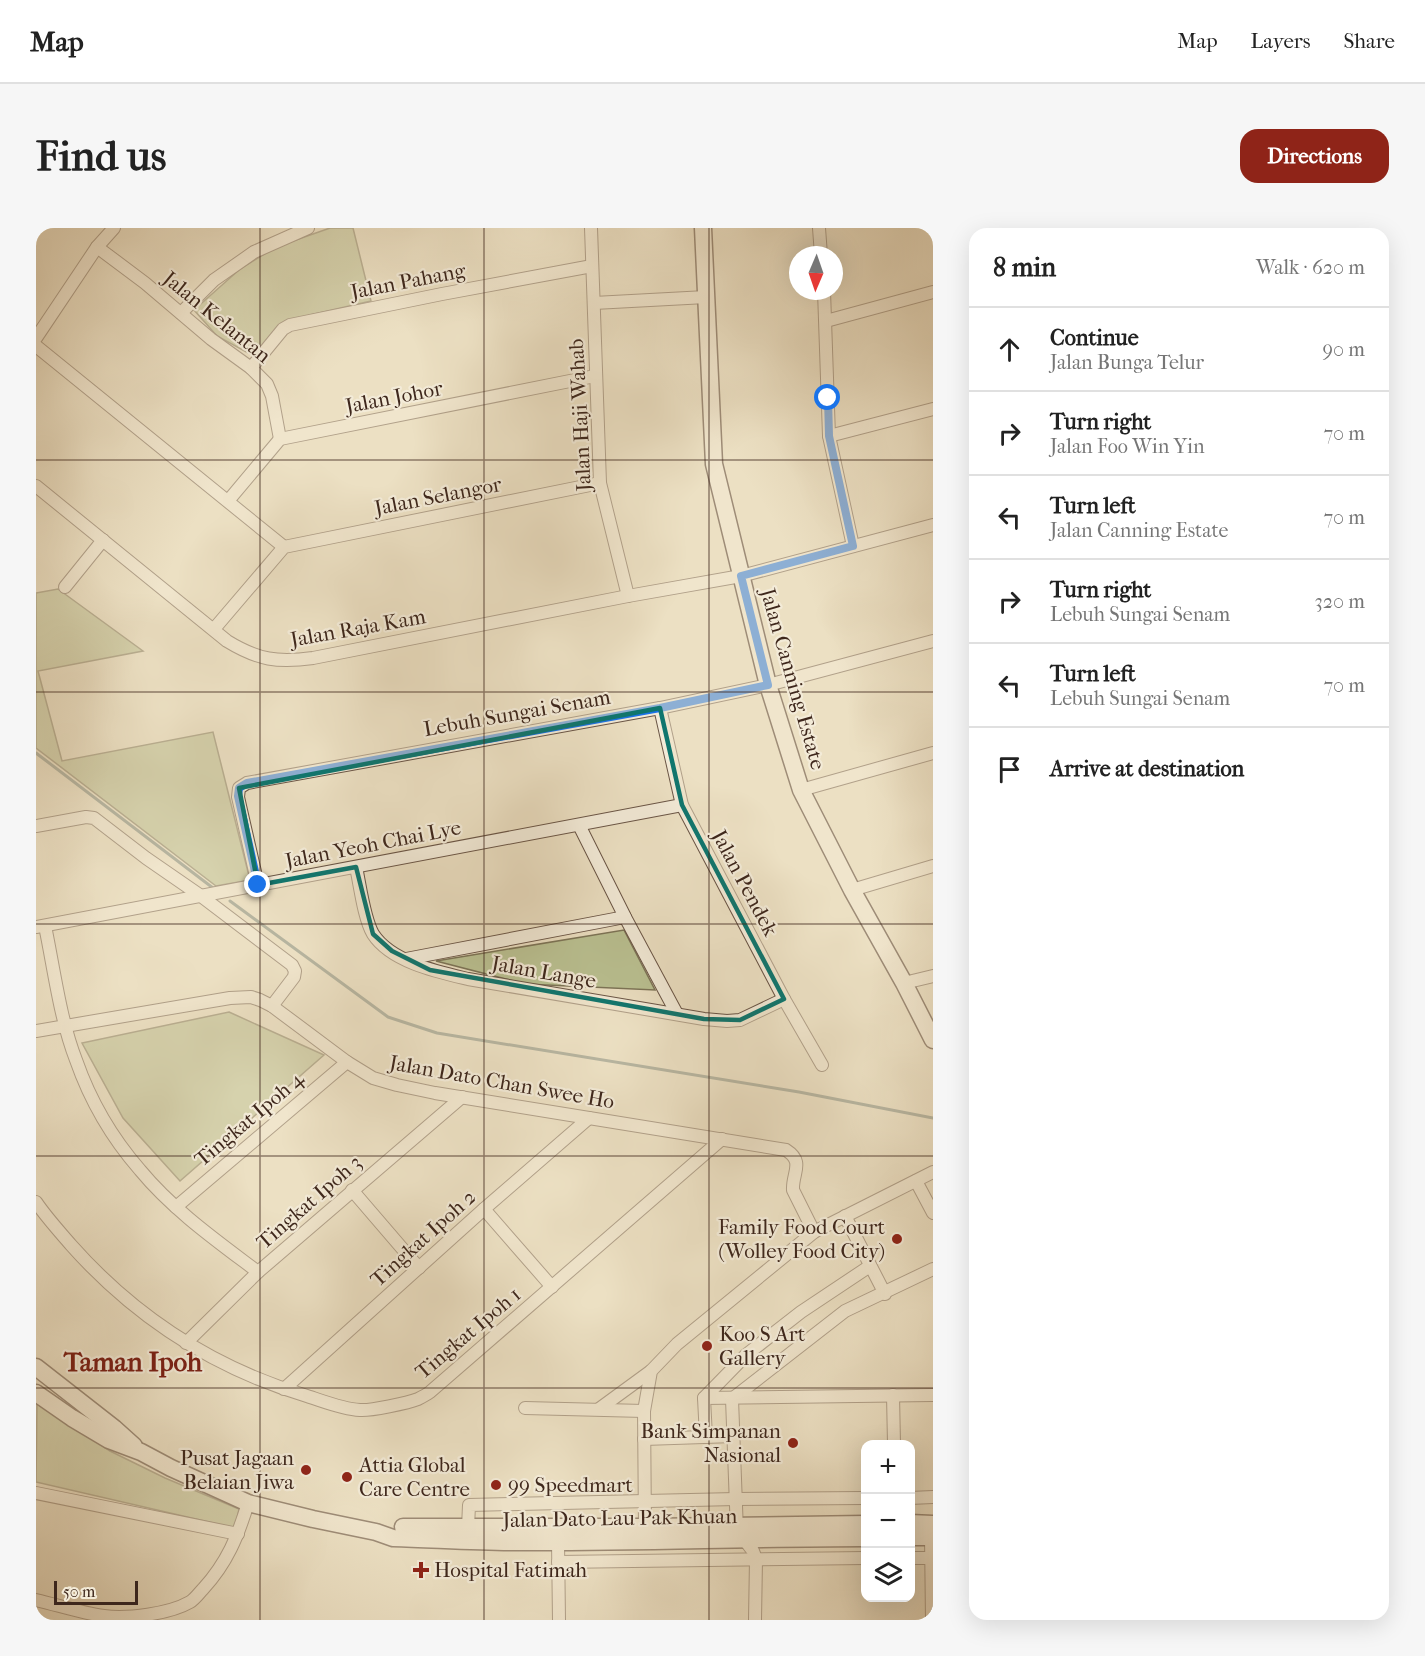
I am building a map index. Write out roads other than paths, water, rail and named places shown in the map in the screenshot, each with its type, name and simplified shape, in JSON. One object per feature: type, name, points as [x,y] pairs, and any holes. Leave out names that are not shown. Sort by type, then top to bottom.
[{"type":"main road","name":"Jalan Canning Estate","points":[[703,228],[714,464],[768,685],[801,790],[933,1040]]},
{"type":"main road","name":"Jalan Dato Lau Pak Khuan","points":[[36,1367],[141,1452]]},
{"type":"main road","points":[[36,1383],[45,1386],[90,1419],[114,1428]]},
{"type":"main road","name":"Jalan Dato Lau Pak Khuan","points":[[36,1394],[109,1440],[141,1452],[248,1503],[376,1532],[393,1538],[508,1542],[615,1542],[861,1524]]},
{"type":"main road","points":[[915,1525],[932,1533]]},
{"type":"main road","name":"Jalan Dato Lau Pak Khuan","points":[[376,1532],[400,1527],[645,1527],[740,1532],[761,1538],[861,1538]]},
{"type":"main road","points":[[915,1535],[932,1533]]},
{"type":"street","points":[[36,338],[97,247],[114,228]]},
{"type":"street","points":[[181,313],[214,280],[254,252],[308,228]]},
{"type":"street","name":"Jalan Haji Wahab","points":[[591,228],[600,483],[628,596]]},
{"type":"street","points":[[819,228],[820,246]]},
{"type":"street","name":"Jalan Kelantan","points":[[97,247],[145,283],[211,339],[251,368],[267,384],[272,396],[280,439]]},
{"type":"street","name":"Jalan Pahang","points":[[251,368],[283,329],[290,325],[592,266]]},
{"type":"street","points":[[826,321],[933,292]]},
{"type":"street","points":[[594,303],[706,297]]},
{"type":"street","points":[[825,300],[829,436],[853,546]]},
{"type":"street","points":[[36,346],[284,547],[214,630]]},
{"type":"street","name":"Jalan Johor","points":[[280,439],[595,376]]},
{"type":"street","points":[[829,436],[933,410]]},
{"type":"street","points":[[228,501],[280,439]]},
{"type":"street","name":"Jalan Selangor","points":[[284,547],[600,483]]},
{"type":"street","name":"Jalan Raja Kam","points":[[36,486],[227,641],[245,652],[268,659],[289,661],[741,576],[933,525]]},
{"type":"street","points":[[65,588],[103,540]]},
{"type":"street","name":"Lebuh Sungai Senam","points":[[258,885],[238,796],[239,788],[243,784],[660,708],[768,685],[933,640]]},
{"type":"street","name":"Jalan Pendek","points":[[660,708],[682,805],[784,999],[822,1065]]},
{"type":"street","points":[[801,790],[933,753]]},
{"type":"street","name":"Jalan Yeoh Chai Lye","points":[[40,927],[682,805]]},
{"type":"street","points":[[36,826],[87,817],[94,818],[201,896],[294,968],[294,977],[272,1006]]},
{"type":"street","points":[[579,825],[677,1014]]},
{"type":"street","points":[[852,890],[933,866]]},
{"type":"street","name":"Jalan Lange","points":[[356,867],[368,922],[373,934],[386,947],[430,970],[468,979],[727,1021],[740,1020],[784,999]]},
{"type":"street","points":[[406,959],[625,917]]},
{"type":"street","points":[[40,927],[75,1059],[96,1108],[140,1171],[176,1207],[258,1272]]},
{"type":"street","points":[[904,983],[933,976]]},
{"type":"street","name":"Jalan Dato Chan Swee Ho","points":[[36,1031],[230,998],[251,997],[272,1006],[347,1062],[374,1078],[407,1087],[462,1097],[780,1148],[792,1154],[796,1160],[793,1190],[814,1232]]},
{"type":"street","name":"Tingkat Ipoh 4","points":[[176,1207],[347,1062]]},
{"type":"street","name":"Tingkat Ipoh 3","points":[[186,1343],[258,1272],[462,1097]]},
{"type":"street","name":"Tingkat Ipoh 2","points":[[284,1389],[589,1118]]},
{"type":"street","name":"Tingkat Ipoh 1","points":[[36,1202],[92,1269],[133,1306],[186,1343],[231,1368],[273,1386],[358,1410],[367,1410],[417,1399],[430,1392],[722,1139]]},
{"type":"street","points":[[599,1409],[651,1371],[677,1344],[814,1232],[933,1172]]},
{"type":"street","points":[[916,1181],[933,1213]]},
{"type":"street","points":[[351,1190],[418,1268]]},
{"type":"street","points":[[484,1209],[552,1287]]},
{"type":"street","points":[[845,1216],[885,1293]]},
{"type":"street","points":[[706,1437],[704,1398],[746,1355],[801,1312],[870,1266]]},
{"type":"street","points":[[732,1398],[845,1311],[933,1269]]},
{"type":"street","points":[[615,1542],[624,1539],[638,1539],[645,1527],[644,1411],[651,1371]]},
{"type":"street","points":[[892,1395],[894,1440]]},
{"type":"street","points":[[704,1398],[933,1395]]},
{"type":"street","points":[[732,1398],[736,1499],[740,1532],[756,1559],[756,1620]]},
{"type":"street","points":[[525,1408],[644,1411]]},
{"type":"street","points":[[645,1438],[734,1436]]},
{"type":"street","points":[[36,1493],[238,1534]]},
{"type":"street","points":[[915,1498],[933,1497]]},
{"type":"street","points":[[468,1528],[469,1505],[861,1498]]},
{"type":"street","points":[[36,1600],[103,1616],[129,1617],[162,1612],[191,1601],[211,1580],[225,1560],[238,1534],[248,1503]]},
{"type":"street","points":[[524,1526],[531,1532],[552,1534],[558,1542],[558,1620]]},
{"type":"street","points":[[932,1533],[932,1620]]},
{"type":"street","points":[[558,1562],[861,1558]]},
{"type":"street","points":[[915,1558],[932,1558]]},
{"type":"waterway","points":[[36,753],[213,888]]},
{"type":"waterway","points":[[230,901],[388,1017],[437,1033],[799,1092],[933,1118]]},
{"type":"place","name":"Family Food Court (Wolley Food City)","points":[[897,1239]]},
{"type":"place","name":"Koo S Art Gallery","points":[[707,1346]]},
{"type":"place","name":"Bank Simpanan Nasional","points":[[793,1443]]},
{"type":"place","name":"Pusat Jagaan Belaian Jiwa","points":[[306,1470]]},
{"type":"place","name":"Attia Global Care Centre","points":[[347,1477]]},
{"type":"place","name":"99 Speedmart","points":[[496,1485]]},
{"type":"place","name":"Hospital Fatimah","points":[[421,1570]]},
{"type":"district","name":"Taman Ipoh","points":[[133,1362]]}]
